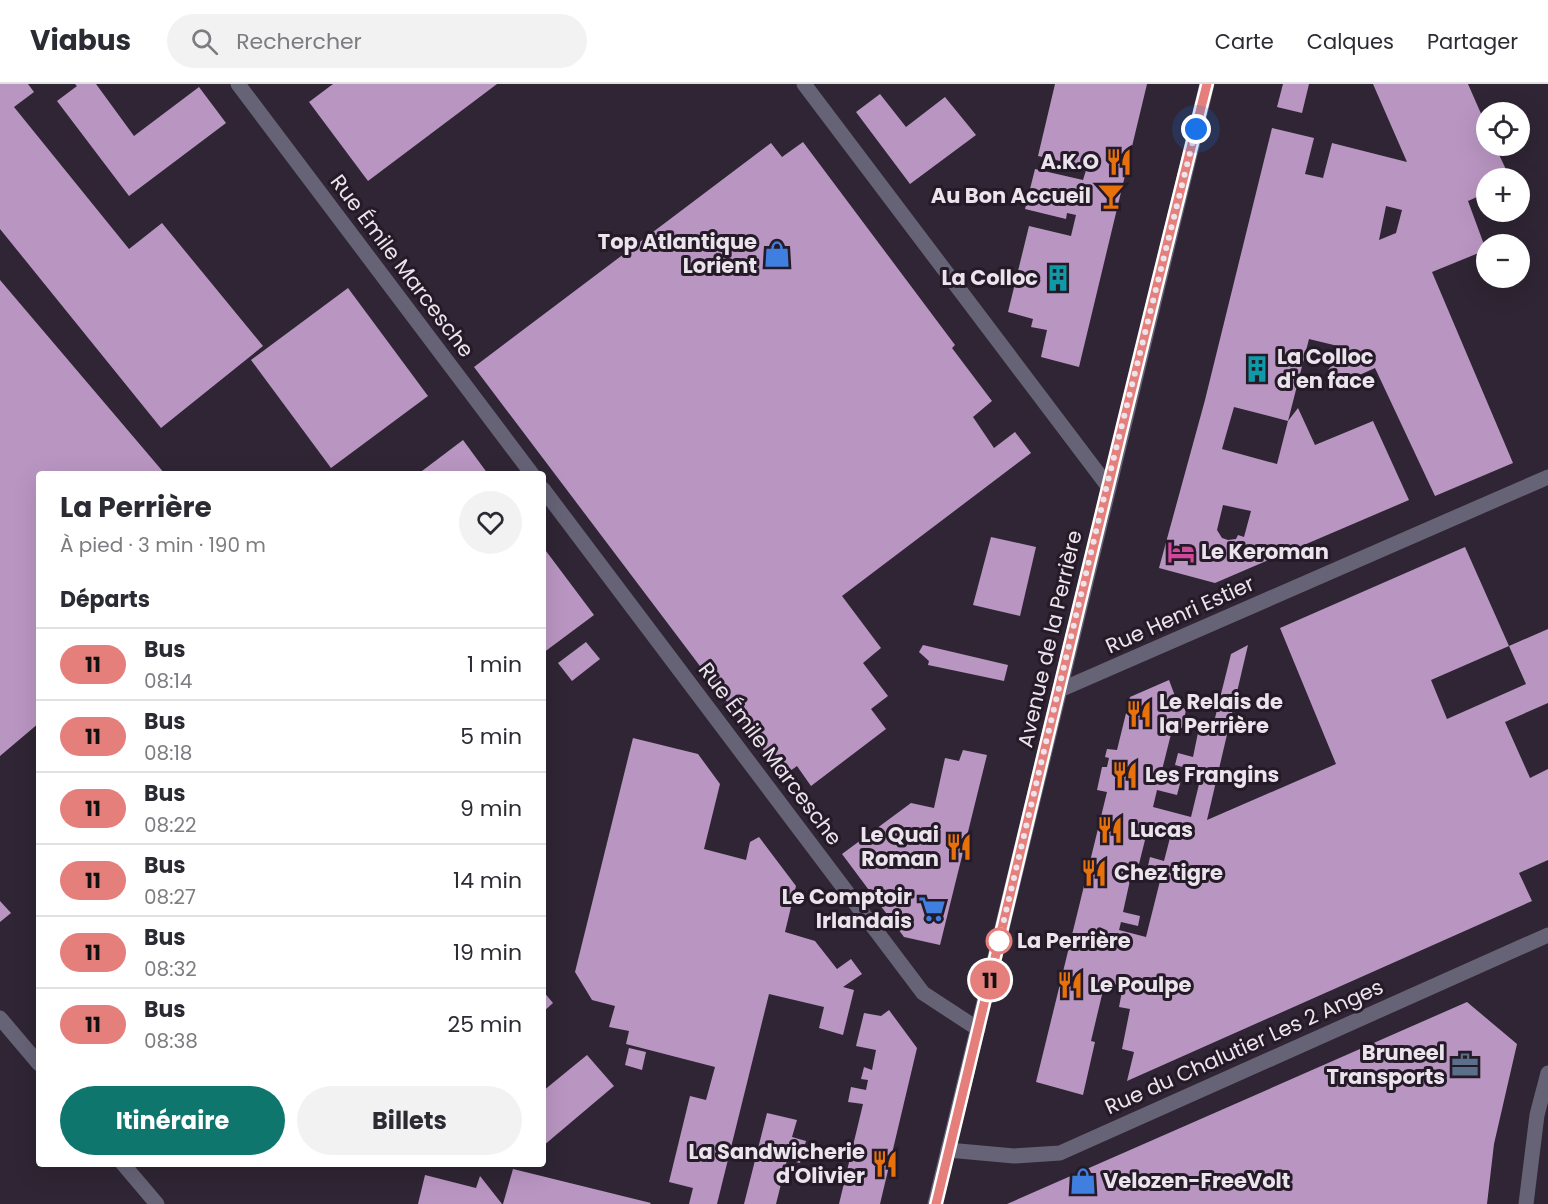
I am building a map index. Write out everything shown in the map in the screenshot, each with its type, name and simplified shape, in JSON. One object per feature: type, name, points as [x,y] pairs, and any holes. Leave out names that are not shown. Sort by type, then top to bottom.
[{"type":"street","name":"Rue Émile Marcesche","points":[[238,84],[530,471]]},
{"type":"street","points":[[804,84],[1107,485]]},
{"type":"street","name":"Avenue de la Perrière","points":[[935,1204],[1060,690],[1107,485],[1207,84]]},
{"type":"street","name":"Rue Henri Estier","points":[[1060,690],[1548,477]]},
{"type":"street","name":"Rue Émile Marcesche","points":[[546,493],[924,993],[978,1029]]},
{"type":"street","name":"Rue du Chalutier Les 2 Anges","points":[[948,1150],[1014,1156],[1060,1153],[1548,935]]},
{"type":"street","points":[[0,1018],[36,1060]]},
{"type":"street","points":[[1526,1204],[1537,1114],[1548,1073]]},
{"type":"street","points":[[126,1167],[157,1204]]},
{"type":"shaded area","points":[[0,84],[1548,84],[1548,1204],[0,1204]]},
{"type":"building","points":[[0,84],[28,84],[34,92],[14,107],[129,249],[162,223],[263,346],[161,428],[0,229]]},
{"type":"building","points":[[75,84],[96,84],[134,136],[199,87],[226,123],[129,196],[57,101],[77,86]]},
{"type":"building","points":[[333,84],[497,84],[368,181],[309,102]]},
{"type":"building","points":[[1055,84],[1147,84],[1079,367],[1041,357],[1047,330],[1031,327],[1033,319],[1008,312],[1029,226],[1071,236],[1076,215],[1067,213],[1066,219],[1025,209],[1035,169],[1083,180],[1087,167],[1038,156]]},
{"type":"building","points":[[1283,84],[1309,84],[1302,113],[1277,107]]},
{"type":"building","points":[[1373,84],[1468,84],[1476,102],[1476,156],[1500,156],[1505,168],[1476,168],[1476,197],[1468,201],[1480,234],[1476,234],[1476,254],[1432,272],[1513,463],[1435,496],[1375,368],[1335,386],[1328,370],[1346,348],[1309,339],[1288,421],[1298,408],[1315,445],[1373,421],[1409,500],[1215,583],[1159,568],[1205,400],[1272,128],[1314,138],[1305,174],[1323,178],[1332,143],[1407,162]],"holes":[[[1386,206],[1402,210],[1396,233],[1379,240]],[[1234,407],[1288,421],[1277,464],[1222,449]],[[1223,505],[1251,511],[1244,537],[1238,535],[1236,539],[1222,538],[1217,530]]]},
{"type":"building","points":[[880,94],[906,127],[945,97],[976,135],[910,184],[856,112]]},
{"type":"building","points":[[803,142],[955,345],[952,348],[992,401],[973,417],[994,448],[1015,432],[1031,453],[842,596],[881,648],[863,663],[888,696],[871,709],[886,729],[811,786],[797,766],[783,776],[474,367],[771,143],[782,157]]},
{"type":"building","points":[[0,280],[162,471],[36,471],[36,726],[0,756]]},
{"type":"building","points":[[348,288],[428,396],[331,468],[251,360]]},
{"type":"building","points":[[463,440],[486,471],[422,471]]},
{"type":"building","points":[[991,537],[1036,547],[1020,616],[973,605]]},
{"type":"building","points":[[1465,547],[1509,646],[1548,629],[1548,703],[1505,722],[1530,778],[1548,769],[1548,860],[1519,873],[1532,901],[1127,1081],[1134,1052],[1122,1049],[1130,1009],[1119,1007],[1123,986],[1105,982],[1091,1041],[1095,1042],[1083,1095],[1036,1082],[1107,792],[1097,790],[1102,767],[1107,767],[1109,758],[1105,757],[1107,749],[1117,750],[1130,697],[1169,680],[1178,704],[1186,710],[1182,728],[1173,726],[1161,774],[1181,780],[1177,795],[1157,790],[1153,807],[1191,817],[1202,772],[1175,765],[1178,753],[1193,757],[1200,723],[1213,726],[1231,654],[1248,645],[1207,820],[1336,764],[1280,628]],"holes":[[[1509,646],[1526,684],[1447,719],[1431,680]],[[1149,824],[1172,830],[1164,861],[1150,857],[1148,866],[1163,869],[1146,937],[1119,930],[1121,922],[1138,926],[1140,916],[1123,912],[1134,862],[1139,864]]]},
{"type":"building","points":[[546,551],[594,615],[546,651]]},
{"type":"building","points":[[586,642],[600,659],[572,681],[558,663]]},
{"type":"building","points":[[923,645],[1008,665],[1004,681],[928,665],[929,661],[919,652]]},
{"type":"building","points":[[633,738],[698,754],[720,784],[704,849],[746,860],[750,842],[759,837],[796,886],[785,932],[815,941],[837,969],[851,959],[862,974],[843,987],[854,990],[843,1035],[819,1028],[824,1007],[769,994],[717,1204],[689,1204],[693,1188],[669,1182],[690,1096],[706,1100],[715,1067],[626,1044],[629,1031],[609,1027],[615,1006],[592,1000],[575,972]]},
{"type":"building","points":[[963,750],[987,755],[940,945],[904,937],[842,854],[911,803],[934,808],[945,758],[959,761]]},
{"type":"building","points":[[0,901],[11,913],[0,922]]},
{"type":"building","points":[[546,995],[553,1003],[546,1009]]},
{"type":"building","points":[[1467,1002],[1517,1044],[1494,1144],[1487,1204],[1007,1204]]},
{"type":"building","points":[[889,1010],[917,1048],[880,1204],[839,1204],[863,1104],[848,1102],[851,1087],[866,1090],[868,1080],[861,1079],[864,1067],[872,1070],[876,1050],[856,1046],[864,1013],[881,1016]]},
{"type":"building","points":[[629,1048],[646,1052],[642,1070],[625,1065]]},
{"type":"building","points":[[587,1055],[614,1086],[546,1143],[546,1089]]},
{"type":"building","points":[[767,1113],[797,1120],[792,1137],[806,1141],[800,1163],[787,1160],[776,1204],[744,1204]]},
{"type":"building","points":[[513,1169],[651,1203],[503,1204]]},
{"type":"building","points":[[425,1175],[476,1188],[480,1176],[502,1204],[418,1204]]},
{"type":"bus line","name":"11","points":[[936,1204],[1107,485],[1207,84]]},
{"type":"place","name":"A.K.O","points":[[1119,162]]},
{"type":"place","name":"Au Bon Accueil","points":[[1111,196]]},
{"type":"place","name":"Top Atlantique Lorient","points":[[777,254]]},
{"type":"place","name":"La Colloc","points":[[1058,278]]},
{"type":"place","name":"La Colloc d'en face","points":[[1257,369]]},
{"type":"place","name":"Le Keroman","points":[[1181,552]]},
{"type":"place","name":"Le Relais de la Perrière","points":[[1139,714]]},
{"type":"place","name":"Les Frangins","points":[[1125,775]]},
{"type":"place","name":"Lucas","points":[[1110,830]]},
{"type":"place","name":"Le Quai Roman","points":[[959,847]]},
{"type":"place","name":"Chez tigre","points":[[1094,873]]},
{"type":"place","name":"Le Comptoir Irlandais","points":[[932,909]]},
{"type":"place","name":"La Perrière","points":[[999,941]]},
{"type":"place","name":"Le Poulpe","points":[[1070,985]]},
{"type":"place","name":"Bruneel Transports","points":[[1465,1065]]},
{"type":"place","name":"La Sandwicherie d'Olivier","points":[[885,1164]]},
{"type":"place","name":"Velozen-FreeVolt","points":[[1083,1181]]},
{"type":"route","points":[[999,941],[1107,485],[1196,129]]}]
